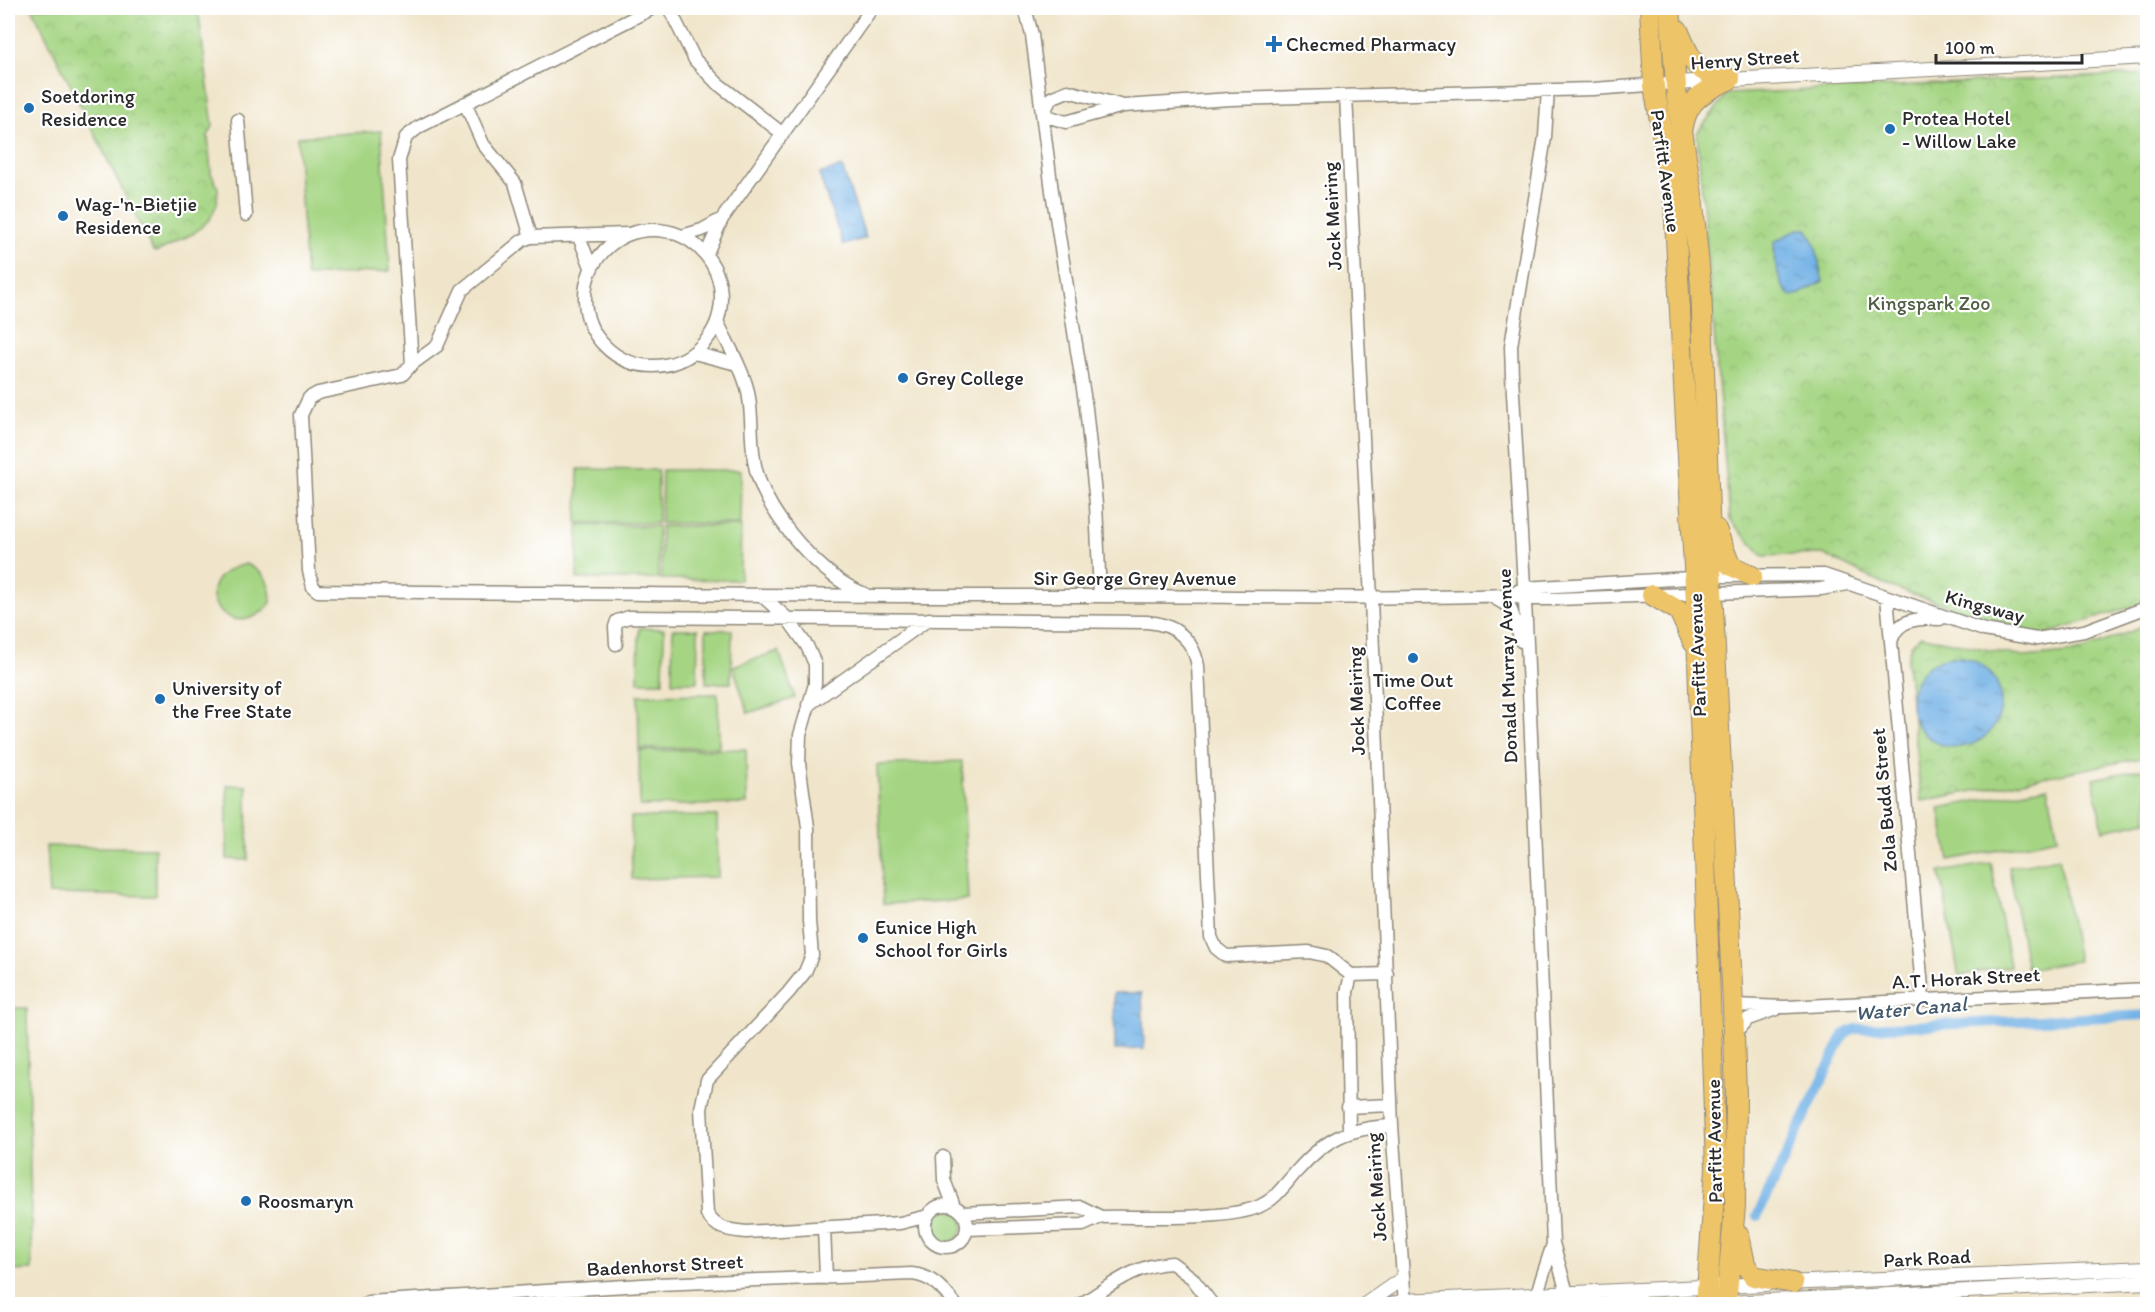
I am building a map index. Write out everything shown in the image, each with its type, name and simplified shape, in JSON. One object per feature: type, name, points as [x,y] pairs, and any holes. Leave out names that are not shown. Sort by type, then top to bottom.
[{"type":"highway","name":"Parfitt Avenue","points":[[1650,8],[1654,86],[1674,202],[1683,375],[1703,586],[1727,886],[1734,1035],[1735,1206],[1717,1298]]},
{"type":"highway","name":"Parfitt Avenue","points":[[1670,8],[1676,83],[1692,195],[1701,286],[1709,506],[1697,650],[1716,1132],[1717,1298]]},
{"type":"highway","points":[[1670,8],[1692,63],[1713,76],[1730,79]]},
{"type":"highway","points":[[1682,133],[1684,115],[1695,97],[1730,79]]},
{"type":"highway","points":[[1683,375],[1697,357],[1697,309],[1701,286]]},
{"type":"highway","points":[[1709,506],[1730,565],[1752,576]]},
{"type":"highway","points":[[1652,596],[1679,611],[1697,650]]},
{"type":"highway","points":[[1709,977],[1720,961],[1718,910],[1727,886]]},
{"type":"highway","points":[[1716,1132],[1724,1110],[1722,1024],[1733,1005]]},
{"type":"highway","points":[[1735,1206],[1742,1257],[1747,1270],[1762,1279],[1793,1283]]},
{"type":"street","points":[[412,364],[399,160],[401,147],[406,137],[419,127],[653,8]]},
{"type":"street","points":[[669,8],[695,60],[717,83],[783,134]]},
{"type":"street","points":[[706,255],[722,219],[872,8]]},
{"type":"street","points":[[1025,8],[1037,70],[1090,445],[1100,596]]},
{"type":"street","name":"Henry Street","points":[[1123,106],[1230,99],[1654,86],[1730,79],[2148,57]]},
{"type":"street","points":[[1037,70],[1043,81],[1060,93]]},
{"type":"street","name":"Donald Murray Avenue","points":[[1548,90],[1545,137],[1511,346],[1525,594],[1553,1243],[1567,1293]]},
{"type":"street","points":[[1043,115],[1051,98],[1060,93],[1074,92],[1123,106]]},
{"type":"street","name":"Jock Meiring","points":[[1346,96],[1371,599],[1391,1105],[1402,1279],[1401,1304]]},
{"type":"street","points":[[465,104],[483,144],[515,183],[531,237]]},
{"type":"street","points":[[1043,115],[1059,122],[1066,122],[1123,106]]},
{"type":"street","points":[[238,120],[246,215]]},
{"type":"street","points":[[682,236],[702,230],[722,219]]},
{"type":"street","points":[[412,364],[437,346],[462,290],[504,254],[531,237],[579,237],[655,230],[682,236],[706,255],[721,286],[721,304],[717,321],[704,344],[694,353],[669,365],[654,366],[627,362],[609,350],[595,335],[585,308],[586,280],[591,267],[607,247],[628,234]]},
{"type":"street","points":[[579,237],[591,267]]},
{"type":"street","points":[[717,321],[748,391],[756,470],[772,506],[829,573],[851,589],[874,598]]},
{"type":"street","points":[[694,353],[737,364]]},
{"type":"street","name":"Sir George Grey Avenue","points":[[412,364],[402,375],[318,393],[303,406],[301,415],[309,571],[313,587],[318,591],[874,598],[1100,596],[1371,599],[1703,586]]},
{"type":"street","name":"Kingsway","points":[[1703,586],[1752,576],[1824,575],[2006,636],[2046,639],[2084,631],[2148,607]]},
{"type":"street","name":"Kingsway","points":[[1703,586],[1821,589],[1848,584]]},
{"type":"street","name":"Sir George Grey Avenue","points":[[1525,594],[1557,599],[1652,596],[1703,586]]},
{"type":"street","points":[[761,595],[787,618],[807,646],[815,664],[815,684],[800,735],[799,763],[808,827],[809,921],[812,955],[805,972],[788,993],[707,1080],[701,1099],[707,1214],[716,1225],[723,1229],[746,1232],[900,1223],[932,1212],[958,1210],[1082,1207],[1101,1217]]},
{"type":"street","points":[[1490,596],[1510,607],[1527,662]]},
{"type":"street","name":"Zola Budd Street","points":[[1887,597],[1923,999]]},
{"type":"street","points":[[1526,621],[1535,610],[1557,599]]},
{"type":"street","points":[[616,644],[617,621],[629,617],[1161,623],[1180,633],[1191,644],[1198,666],[1211,937],[1216,948],[1226,956],[1309,952],[1327,956],[1351,975],[1387,974]]},
{"type":"street","points":[[1890,642],[1898,628],[1908,621],[1925,618],[1956,620]]},
{"type":"street","points":[[808,705],[929,619]]},
{"type":"street","points":[[1349,1130],[1347,992],[1351,975]]},
{"type":"street","name":"A.T. Horak Street","points":[[1733,1005],[1786,1006],[2148,989]]},
{"type":"street","name":"A.T. Horak Street","points":[[1734,1035],[1748,1019],[1786,1006]]},
{"type":"street","points":[[1348,1107],[1391,1105]]},
{"type":"street","points":[[967,1229],[1083,1225],[1101,1217],[1228,1214],[1247,1211],[1276,1195],[1311,1156],[1349,1130],[1392,1126]]},
{"type":"street","points":[[926,1230],[944,1180],[944,1157]]},
{"type":"street","points":[[900,1223],[926,1230],[935,1244],[950,1247],[963,1238],[967,1229],[944,1180]]},
{"type":"street","points":[[824,1227],[826,1278]]},
{"type":"street","name":"Donald Murray Avenue","points":[[1536,1296],[1553,1243]]},
{"type":"street","points":[[1082,1305],[1132,1272],[1145,1266],[1172,1263],[1192,1278],[1212,1305]]},
{"type":"street","name":"Park Road","points":[[1717,1298],[1793,1283],[2148,1268]]},
{"type":"street","name":"Badenhorst Street","points":[[368,1305],[368,1302],[646,1285],[923,1275],[941,1287],[955,1305]]},
{"type":"street","points":[[1366,1305],[1402,1279]]},
{"type":"street","name":"Park Road","points":[[1717,1298],[2148,1282]]},
{"type":"street","points":[[1401,1304],[1567,1293],[1717,1298]]},
{"type":"green space","points":[[32,8],[198,8],[213,126],[208,136],[211,173],[218,188],[217,204],[210,219],[194,233],[157,252],[153,251]]},
{"type":"green space","name":"Kingspark Zoo","points":[[2147,74],[2147,602],[2040,636],[1885,585],[1823,554],[1763,556],[1730,520],[1697,133],[1727,94]]},
{"type":"green space","points":[[381,131],[390,271],[306,276],[297,137]]},
{"type":"green space","points":[[578,469],[658,470],[658,523],[577,523]]},
{"type":"green space","points":[[662,470],[741,470],[740,524],[661,523]]},
{"type":"green space","points":[[578,525],[658,526],[658,579],[577,579]]},
{"type":"green space","points":[[661,526],[741,526],[740,580],[661,579]]},
{"type":"green space","points":[[246,564],[266,579],[270,589],[271,603],[255,616],[240,620],[227,616],[217,608],[213,596],[215,583],[226,572]]},
{"type":"green space","points":[[2147,625],[2147,757],[1921,801],[1907,661],[1911,645],[1921,636],[2024,657],[2078,652]]},
{"type":"green space","points":[[639,628],[664,629],[663,682],[638,682]]},
{"type":"green space","points":[[673,629],[698,629],[697,682],[672,682]]},
{"type":"green space","points":[[706,630],[732,630],[731,683],[706,683]]},
{"type":"green space","points":[[779,651],[795,698],[748,713],[733,666]]},
{"type":"green space","points":[[718,694],[719,747],[639,749],[638,695]]},
{"type":"green space","points":[[746,749],[747,804],[640,806],[639,751]]},
{"type":"green space","points":[[962,761],[968,900],[883,904],[877,765]]},
{"type":"green space","points":[[2147,768],[2147,821],[2103,830],[2093,779]]},
{"type":"green space","points":[[227,785],[247,786],[248,860],[227,859]]},
{"type":"green space","points":[[2048,787],[2058,838],[1949,860],[1939,808]]},
{"type":"green space","points":[[717,816],[718,877],[632,879],[631,817]]},
{"type":"green space","points":[[46,846],[155,848],[155,896],[49,894]]},
{"type":"green space","points":[[2059,858],[2078,961],[2027,970],[2009,867]]},
{"type":"green space","points":[[1991,863],[2010,966],[1959,976],[1940,872]]},
{"type":"green space","points":[[8,1008],[27,1008],[32,1270],[8,1271]]},
{"type":"green space","points":[[947,1210],[958,1215],[963,1226],[958,1237],[947,1242],[936,1237],[931,1226],[936,1215]]},
{"type":"water","points":[[842,167],[866,238],[843,245],[819,174]]},
{"type":"water","points":[[1798,229],[1807,229],[1811,235],[1816,247],[1823,281],[1800,294],[1791,296],[1779,278],[1774,242]]},
{"type":"water","points":[[1956,657],[1973,661],[1988,670],[1997,685],[2001,702],[1997,719],[1988,734],[1973,743],[1956,747],[1939,743],[1924,734],[1915,719],[1911,702],[1915,685],[1924,670],[1939,661]]},
{"type":"water","points":[[1114,993],[1142,993],[1144,1049],[1115,1050]]},
{"type":"waterway","name":"Water Canal","points":[[1757,1216],[1844,1034],[1856,1029],[2148,1015]]},
{"type":"place","name":"Checmed Pharmacy","points":[[1274,44]]},
{"type":"place","name":"Soetdoring Residence","points":[[29,108]]},
{"type":"place","name":"Protea Hotel - Willow Lake","points":[[1890,129]]},
{"type":"place","name":"Wag-'n-Bietjie Residence","points":[[63,216]]},
{"type":"place","name":"Grey College","points":[[903,378]]},
{"type":"place","name":"Time Out Coffee","points":[[1413,658]]},
{"type":"place","name":"University of the Free State","points":[[160,699]]},
{"type":"place","name":"Eunice High School for Girls","points":[[863,938]]},
{"type":"place","name":"Roosmaryn","points":[[246,1201]]}]
